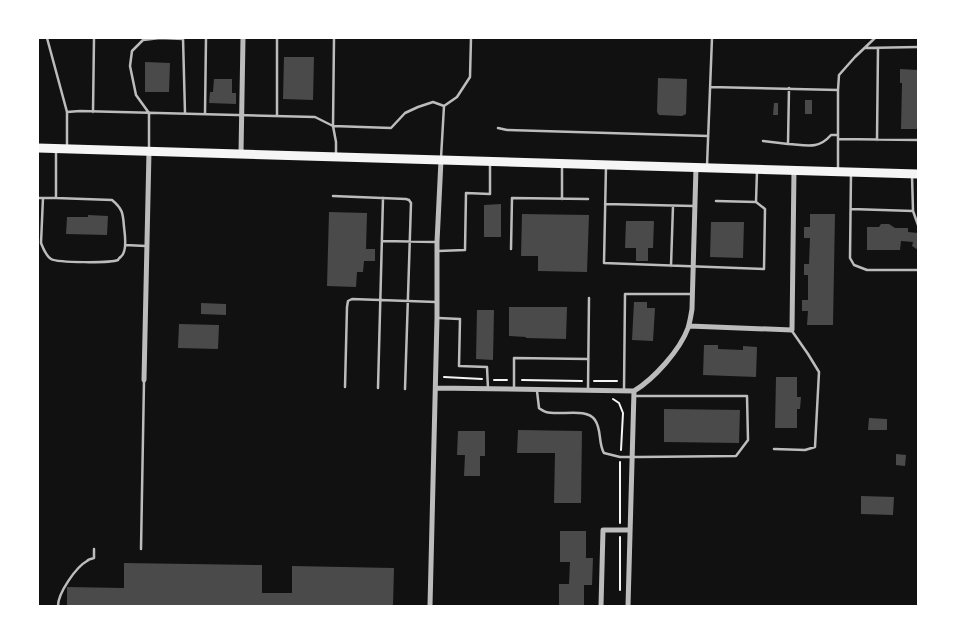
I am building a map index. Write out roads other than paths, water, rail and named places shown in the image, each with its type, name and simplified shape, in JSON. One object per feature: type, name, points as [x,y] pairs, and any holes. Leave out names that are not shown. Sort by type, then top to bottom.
[{"type":"main road","points":[[38,148],[915,173]]},
{"type":"street","points":[[241,154],[243,38]]},
{"type":"street","points":[[144,380],[148,151]]},
{"type":"street","points":[[430,606],[438,302],[437,242],[441,160]]},
{"type":"street","points":[[628,606],[634,393],[652,378],[662,366],[684,338],[689,326],[693,294],[696,167]]},
{"type":"street","points":[[689,326],[792,330],[794,170]]},
{"type":"street","points":[[436,388],[624,390],[634,393]]},
{"type":"street","points":[[602,606],[603,530],[630,530]]},
{"type":"lane","points":[[47,38],[67,112],[67,148]]},
{"type":"lane","points":[[93,112],[94,38]]},
{"type":"lane","points":[[148,151],[149,113],[136,95],[130,66],[132,51],[143,40],[183,38],[185,114]]},
{"type":"lane","points":[[206,38],[206,114]]},
{"type":"lane","points":[[277,38],[277,116]]},
{"type":"lane","points":[[334,38],[333,126],[336,156]]},
{"type":"lane","points":[[444,106],[457,98],[470,77],[471,38]]},
{"type":"lane","points":[[707,167],[712,38]]},
{"type":"lane","points":[[838,171],[839,75],[875,38]]},
{"type":"lane","points":[[864,48],[918,47]]},
{"type":"lane","points":[[877,140],[878,48]]},
{"type":"lane","points":[[710,87],[838,90]]},
{"type":"lane","points":[[788,144],[789,88]]},
{"type":"lane","points":[[67,112],[315,117],[333,126],[391,128],[405,113],[418,107],[433,102],[444,106]]},
{"type":"lane","points":[[441,160],[444,106]]},
{"type":"lane","points":[[498,128],[507,130],[708,136]]},
{"type":"lane","points":[[762,141],[816,146],[824,142],[831,135],[838,135]]},
{"type":"lane","points":[[838,139],[918,140]]},
{"type":"lane","points":[[56,148],[56,198]]},
{"type":"lane","points":[[437,251],[465,250],[466,193],[490,194],[490,161]]},
{"type":"lane","points":[[562,163],[562,199]]},
{"type":"lane","points":[[606,164],[604,263],[764,269],[765,209],[756,202],[716,201]]},
{"type":"lane","points":[[756,202],[757,169]]},
{"type":"lane","points":[[851,172],[850,258],[854,265],[866,270],[918,270]]},
{"type":"lane","points":[[915,173],[913,211],[918,224]]},
{"type":"lane","points":[[333,196],[406,198],[412,203],[406,389]]},
{"type":"lane","points":[[38,198],[43,198],[56,198],[112,200],[120,206],[123,214],[125,245],[123,254],[118,260],[110,262],[77,262],[51,259],[41,243],[43,198]]},
{"type":"lane","points":[[378,388],[383,198]]},
{"type":"lane","points":[[511,248],[512,198],[588,199]]},
{"type":"lane","points":[[606,204],[694,206]]},
{"type":"lane","points":[[671,266],[673,206]]},
{"type":"lane","points":[[851,209],[913,211]]},
{"type":"lane","points":[[382,241],[437,242]]},
{"type":"lane","points":[[125,245],[146,246]]},
{"type":"lane","points":[[624,390],[625,294],[693,294]]},
{"type":"lane","points":[[588,390],[589,298]]},
{"type":"lane","points":[[345,387],[348,301],[352,299],[438,302]]},
{"type":"lane","points":[[437,318],[460,319],[459,366],[487,367],[488,389]]},
{"type":"lane","points":[[774,448],[805,450],[815,448],[819,372],[792,330]]},
{"type":"lane","points":[[514,389],[514,358],[588,359]]},
{"type":"lane","points":[[141,549],[144,380]]},
{"type":"lane","points":[[537,389],[539,408],[546,412],[588,414],[594,418],[600,431],[601,448],[604,454],[620,457],[736,456],[748,440],[747,396],[634,393]]},
{"type":"lane","points":[[58,606],[67,581],[86,561],[94,558],[94,549]]}]
